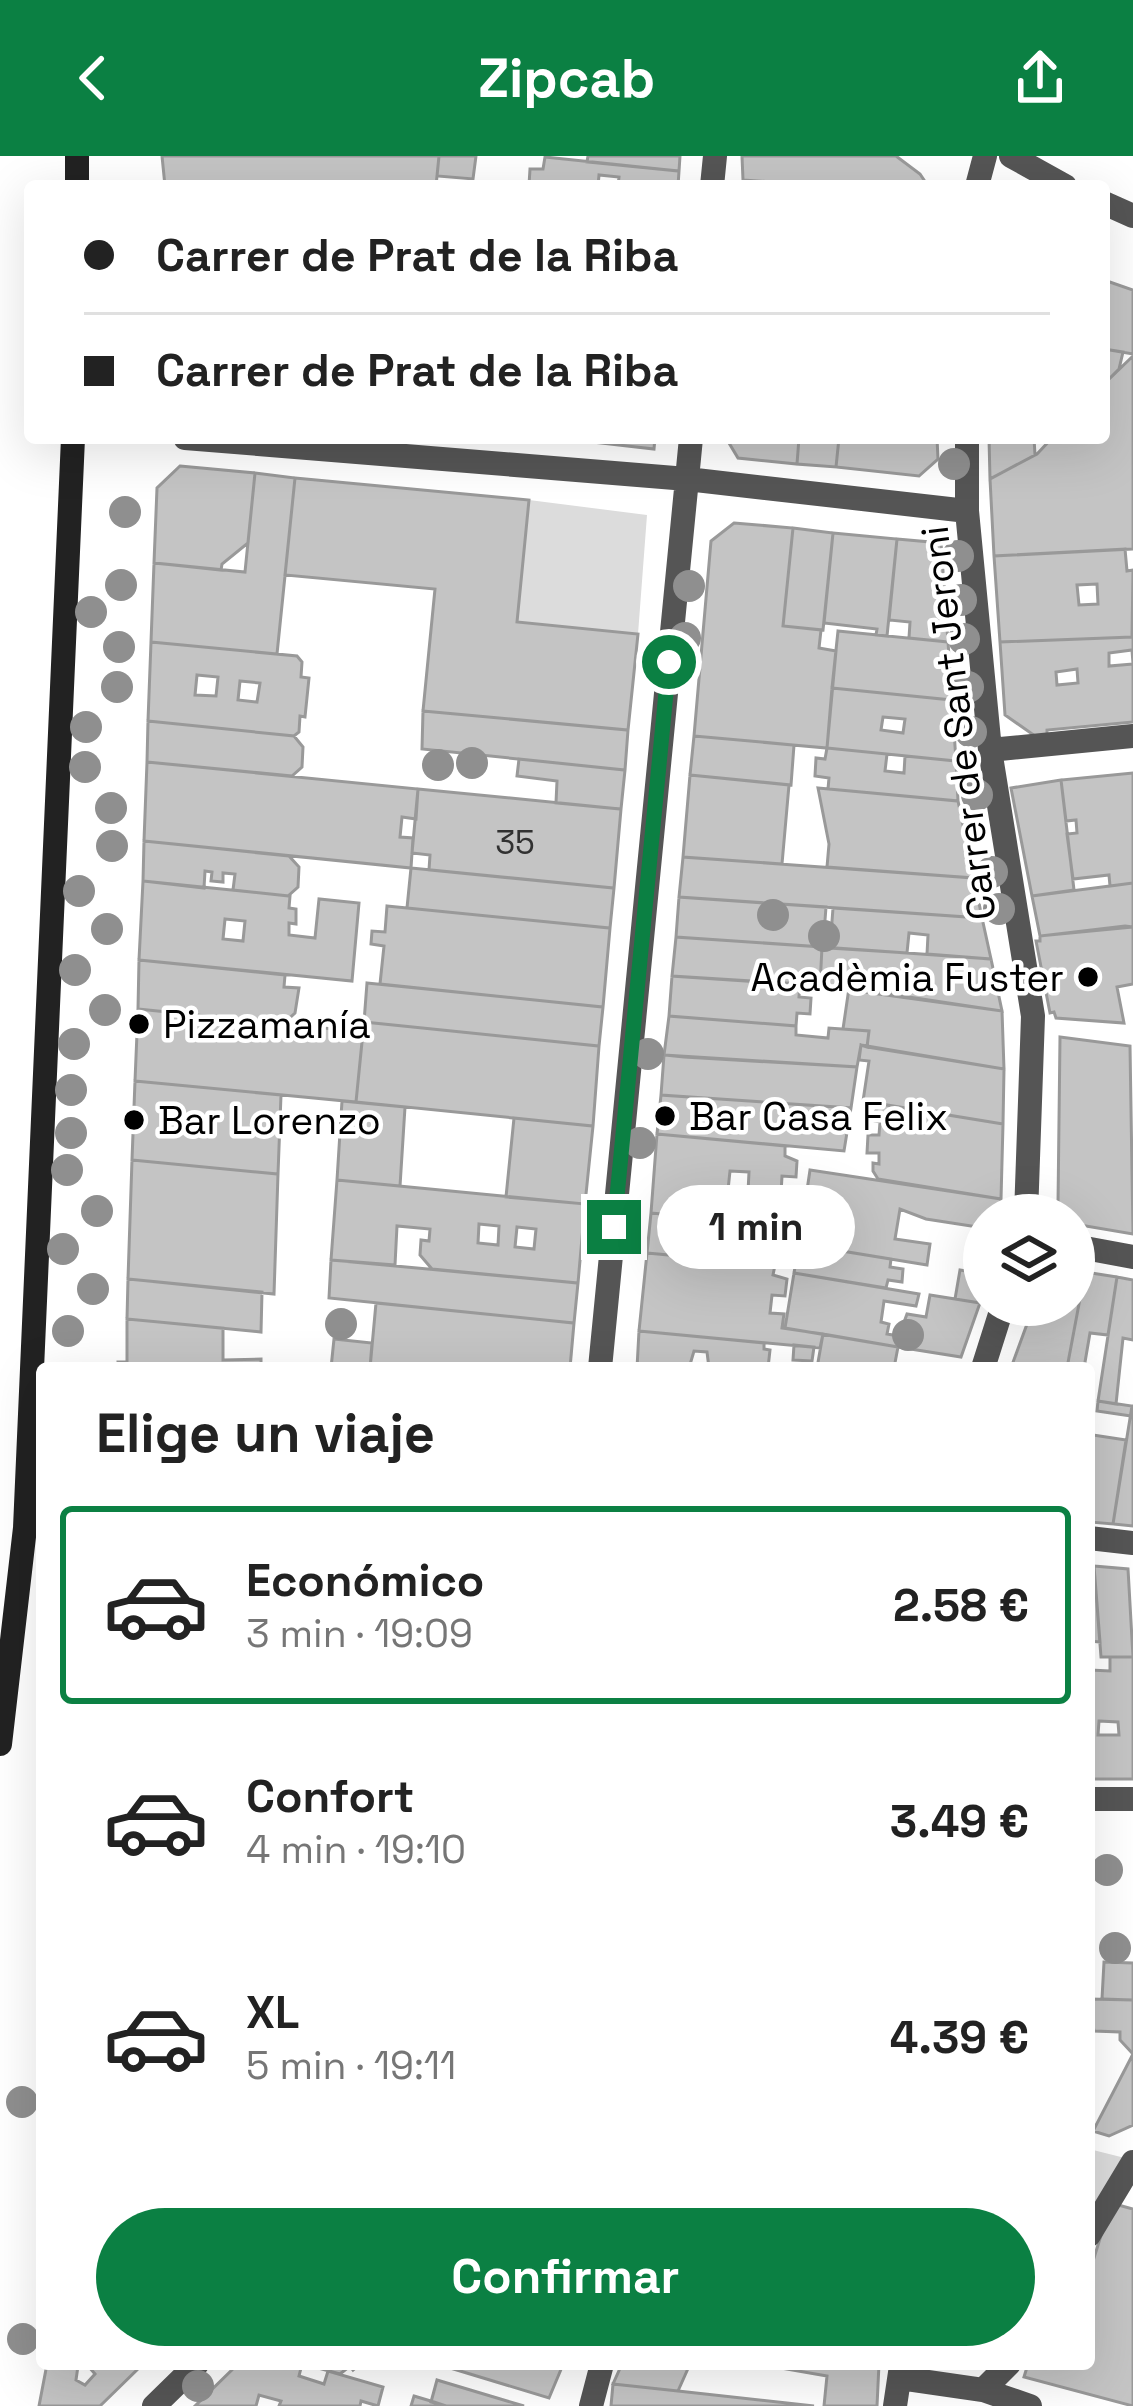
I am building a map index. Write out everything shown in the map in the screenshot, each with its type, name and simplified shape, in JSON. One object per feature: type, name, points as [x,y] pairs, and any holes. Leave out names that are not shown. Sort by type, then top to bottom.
[{"type":"street","points":[[1011,156],[1054,180]]},
{"type":"street","points":[[39,1362],[73,444]]},
{"type":"street","points":[[259,444],[687,478],[967,511]]},
{"type":"street","points":[[601,1362],[690,444]]},
{"type":"street","name":"Carrer de Sant Jeroni","points":[[967,444],[967,511],[990,750],[1034,1016],[1027,1194]]},
{"type":"street","points":[[990,750],[1133,736]]},
{"type":"street","points":[[1095,1250],[1133,1257]]},
{"type":"street","points":[[984,1362],[996,1326]]},
{"type":"street","points":[[0,1744],[33,1533],[36,1451]]},
{"type":"street","points":[[1095,1539],[1133,1543]]},
{"type":"street","points":[[1095,1798],[1133,1799]]},
{"type":"street","points":[[1095,2224],[1133,2162]]},
{"type":"street","points":[[154,2406],[191,2370]]},
{"type":"street","points":[[591,2406],[600,2370]]},
{"type":"street","points":[[982,2390],[1003,2370]]},
{"type":"street","points":[[895,2406],[900,2371],[1030,2406]]},
{"type":"shaded area","points":[[529,500],[647,515],[638,634],[517,622]]},
{"type":"shaded area","points":[[1095,2150],[1125,2158],[1095,2208]]},
{"type":"building","points":[[162,156],[439,156],[437,180],[164,180]]},
{"type":"building","points":[[439,156],[476,156],[473,179],[437,176]]},
{"type":"building","points":[[588,156],[680,156],[679,171],[587,162]]},
{"type":"building","points":[[742,156],[896,156],[924,180],[743,180]]},
{"type":"building","points":[[545,157],[679,171],[678,180],[619,180],[599,175],[599,180],[529,180],[530,169],[543,169]]},
{"type":"building","points":[[1110,282],[1133,290],[1133,354],[1110,350]]},
{"type":"building","points":[[1110,350],[1123,352],[1119,369],[1110,378]]},
{"type":"building","points":[[1133,356],[1133,549],[994,556],[990,479],[1046,444],[1110,444],[1110,378]]},
{"type":"building","points":[[610,444],[654,444],[654,449]]},
{"type":"building","points":[[730,444],[799,444],[797,464],[738,458]]},
{"type":"building","points":[[799,444],[838,444],[836,467],[797,464]]},
{"type":"building","points":[[838,444],[937,444],[938,459],[919,476],[836,467]]},
{"type":"building","points":[[989,444],[1034,444],[1035,455],[990,479]]},
{"type":"building","points":[[180,466],[255,473],[248,543],[221,570],[154,563],[157,488]]},
{"type":"building","points":[[255,473],[295,478],[277,654],[151,642],[154,563],[245,572]]},
{"type":"building","points":[[295,478],[529,500],[517,622],[638,634],[628,730],[423,711],[435,589],[285,575]]},
{"type":"building","points":[[734,523],[793,528],[783,626],[821,630],[819,648],[836,651],[827,748],[694,736],[711,541]]},
{"type":"building","points":[[793,528],[833,533],[823,630],[783,626]]},
{"type":"building","points":[[833,533],[897,539],[887,636],[876,635],[877,629],[824,623]]},
{"type":"building","points":[[897,539],[941,543],[948,642],[909,638],[910,622],[889,620]]},
{"type":"building","points":[[1125,549],[1127,571],[1133,570],[1132,637],[1000,642],[994,556]],"holes":[[[1097,584],[1098,604],[1079,605],[1077,585]]]},
{"type":"building","points":[[838,631],[948,642],[952,700],[832,688]]},
{"type":"building","points":[[1133,637],[1133,664],[1133,722],[1047,730],[1047,735],[1035,736],[1005,715],[1000,642]],"holes":[[[1132,650],[1133,664],[1109,666],[1109,653]],[[1077,669],[1078,683],[1057,685],[1056,672]]]},
{"type":"building","points":[[151,642],[297,656],[302,662],[301,677],[309,678],[305,717],[300,716],[299,732],[294,736],[148,721]],"holes":[[[197,675],[218,677],[216,696],[195,695]],[[240,681],[260,683],[257,702],[238,700]]]},
{"type":"building","points":[[832,688],[952,700],[956,761],[827,748]],"holes":[[[883,717],[905,719],[903,733],[881,730]]]},
{"type":"building","points":[[423,711],[628,730],[625,770],[422,749]]},
{"type":"building","points":[[148,721],[294,736],[303,747],[302,767],[292,776],[147,762]]},
{"type":"building","points":[[694,736],[794,745],[791,785],[690,775]]},
{"type":"building","points":[[827,748],[887,754],[885,771],[904,773],[905,756],[956,761],[958,801],[828,789],[829,778],[815,776],[816,758],[825,759]]},
{"type":"building","points":[[519,759],[625,770],[621,809],[556,803],[557,781],[517,776]]},
{"type":"building","points":[[147,762],[418,789],[416,819],[402,817],[400,837],[413,838],[411,868],[144,841]]},
{"type":"building","points":[[1133,773],[1133,883],[1110,886],[1109,875],[1073,879],[1067,834],[1077,833],[1076,820],[1066,821],[1061,780]]},
{"type":"building","points":[[690,775],[789,785],[782,864],[683,857]]},
{"type":"building","points":[[1061,780],[1074,890],[1032,896],[1011,788]]},
{"type":"building","points":[[818,788],[958,801],[974,878],[827,867],[829,844]]},
{"type":"building","points":[[418,789],[621,809],[614,888],[429,870],[430,855],[412,853]]},
{"type":"building","points":[[144,841],[289,856],[299,867],[298,887],[288,896],[233,890],[235,874],[223,873],[223,882],[211,881],[212,872],[205,871],[204,888],[143,881]]},
{"type":"building","points":[[683,857],[974,878],[982,918],[679,897]]},
{"type":"building","points":[[411,868],[614,888],[610,928],[407,908]]},
{"type":"building","points":[[143,881],[290,896],[296,924],[289,923],[289,935],[315,938],[319,899],[359,903],[352,981],[139,960]],"holes":[[[225,919],[245,921],[243,941],[223,939]]]},
{"type":"building","points":[[1133,883],[1133,927],[1040,936],[1032,896]]},
{"type":"building","points":[[679,897],[826,907],[823,947],[676,937]]},
{"type":"building","points":[[387,906],[610,928],[603,1007],[380,984],[384,946],[371,944],[372,931],[385,932]]},
{"type":"building","points":[[833,908],[982,918],[991,959],[927,954],[928,935],[909,933],[907,953],[830,948]]},
{"type":"building","points":[[1133,927],[1133,984],[1117,987],[1124,1023],[1056,1018],[1050,1013],[1036,941],[1040,936]]},
{"type":"building","points":[[676,937],[822,947],[820,986],[672,976]]},
{"type":"building","points":[[822,947],[991,959],[1002,1011],[820,986]]},
{"type":"building","points":[[139,960],[285,975],[284,987],[299,988],[295,1013],[283,1024],[138,1009]]},
{"type":"building","points":[[672,976],[800,984],[799,997],[811,998],[810,1014],[797,1013],[796,1026],[669,1016]]},
{"type":"building","points":[[367,983],[603,1007],[599,1046],[364,1022]]},
{"type":"building","points":[[849,988],[1002,1011],[1004,1069],[867,1047],[869,1031],[843,1029]]},
{"type":"building","points":[[138,1009],[363,1032],[356,1102],[135,1081]]},
{"type":"building","points":[[669,1016],[796,1026],[796,1035],[828,1038],[829,1028],[869,1031],[857,1067],[684,1057],[664,1055]]},
{"type":"building","points":[[364,1022],[599,1046],[593,1126],[356,1102]]},
{"type":"building","points":[[1060,1037],[1130,1046],[1133,1234],[1095,1228],[1095,1194],[1058,1194]]},
{"type":"building","points":[[861,1045],[1004,1069],[1003,1124],[863,1101],[869,1061],[859,1060]]},
{"type":"building","points":[[664,1055],[857,1067],[851,1108],[661,1095]]},
{"type":"building","points":[[135,1081],[281,1095],[278,1174],[132,1160]]},
{"type":"building","points":[[661,1095],[851,1108],[844,1151],[657,1134]]},
{"type":"building","points":[[342,1101],[405,1107],[400,1186],[337,1180]]},
{"type":"building","points":[[880,1104],[1003,1124],[1001,1194],[970,1194],[878,1179],[873,1163],[879,1164],[879,1153],[867,1153],[868,1135],[879,1135],[875,1112]]},
{"type":"building","points":[[514,1118],[593,1126],[585,1204],[506,1197]]},
{"type":"building","points":[[657,1134],[785,1146],[785,1156],[797,1161],[796,1177],[782,1176],[781,1194],[794,1196],[793,1212],[780,1214],[778,1225],[651,1213]],"holes":[[[730,1171],[749,1172],[748,1192],[728,1190]]]},
{"type":"building","points":[[132,1160],[278,1174],[274,1294],[128,1279]]},
{"type":"building","points":[[810,1170],[968,1194],[963,1194],[963,1225],[900,1209],[895,1239],[930,1244],[927,1265],[799,1244]]},
{"type":"building","points":[[337,1180],[585,1204],[578,1283],[432,1269],[420,1255],[421,1240],[429,1241],[430,1229],[397,1226],[395,1265],[331,1260]],"holes":[[[479,1224],[499,1226],[498,1245],[478,1243]],[[517,1227],[536,1229],[534,1249],[515,1247]]]},
{"type":"building","points":[[651,1213],[749,1222],[745,1262],[647,1253]]},
{"type":"building","points":[[799,1244],[891,1259],[890,1267],[903,1269],[902,1282],[888,1280],[886,1288],[794,1273]]},
{"type":"building","points":[[647,1253],[775,1265],[773,1275],[787,1279],[785,1296],[772,1295],[770,1313],[784,1314],[782,1328],[823,1334],[820,1348],[639,1331]]},
{"type":"building","points":[[331,1260],[578,1283],[574,1323],[329,1298]]},
{"type":"building","points":[[960,1270],[963,1270],[963,1300],[955,1299]]},
{"type":"building","points":[[794,1273],[919,1294],[916,1306],[884,1301],[881,1322],[889,1324],[887,1334],[899,1336],[907,1314],[926,1317],[930,1295],[963,1300],[963,1326],[972,1326],[961,1357],[785,1328]]},
{"type":"building","points":[[1095,1274],[1117,1277],[1108,1335],[1090,1333],[1085,1362],[1068,1362],[1075,1326],[1095,1326]]},
{"type":"building","points":[[1117,1277],[1133,1280],[1133,1340],[1123,1338],[1116,1404],[1098,1401]]},
{"type":"building","points":[[128,1279],[262,1292],[261,1332],[127,1319]]},
{"type":"building","points":[[376,1303],[574,1323],[571,1362],[371,1362]]},
{"type":"building","points":[[127,1319],[223,1328],[223,1360],[261,1359],[261,1362],[127,1362]]},
{"type":"building","points":[[1026,1326],[1075,1326],[1068,1362],[1013,1362]]},
{"type":"building","points":[[639,1331],[764,1343],[764,1349],[770,1350],[769,1362],[708,1362],[707,1352],[694,1351],[691,1362],[637,1362]]},
{"type":"building","points":[[823,1334],[898,1347],[895,1362],[818,1362]]},
{"type":"building","points":[[334,1339],[372,1343],[370,1362],[332,1362]]},
{"type":"building","points":[[794,1345],[814,1347],[812,1361],[793,1360]]},
{"type":"building","points":[[1098,1401],[1132,1406],[1131,1416],[1097,1411]]},
{"type":"building","points":[[1133,1406],[1133,1526],[1113,1524]]},
{"type":"building","points":[[1095,1435],[1126,1440],[1113,1524],[1095,1522]]},
{"type":"building","points":[[1095,1566],[1128,1569],[1133,1657],[1101,1657]]},
{"type":"building","points":[[1095,1579],[1100,1642],[1095,1642]]},
{"type":"building","points":[[1110,1657],[1133,1657],[1133,1779],[1095,1779],[1095,1670],[1110,1671]],"holes":[[[1099,1721],[1118,1722],[1119,1735],[1098,1735]]]},
{"type":"building","points":[[1104,1962],[1133,1963],[1133,2000],[1102,1999]]},
{"type":"building","points":[[1095,1999],[1133,2000],[1133,2054],[1120,2040],[1120,2032],[1095,2031]]},
{"type":"building","points":[[1133,2054],[1133,2125],[1109,2136],[1095,2132]]},
{"type":"building","points":[[1111,2203],[1133,2209],[1133,2406],[1024,2377],[1026,2370],[1095,2370],[1095,2255]]},
{"type":"building","points":[[46,2370],[77,2370],[76,2380],[85,2385],[95,2374],[92,2370],[137,2370],[100,2406],[39,2406]]},
{"type":"building","points":[[232,2370],[300,2370],[299,2376],[324,2384],[328,2371],[383,2387],[378,2406],[361,2401],[360,2406],[279,2406],[281,2401],[259,2395],[256,2406],[195,2406]]},
{"type":"building","points":[[457,2370],[561,2370],[549,2398]]},
{"type":"building","points":[[619,2370],[687,2370],[678,2391],[613,2384]]},
{"type":"building","points":[[792,2370],[879,2370],[877,2406],[824,2406],[827,2376]]},
{"type":"building","points":[[437,2380],[524,2406],[431,2402]]},
{"type":"building","points":[[613,2384],[678,2391],[814,2406],[611,2406]]},
{"type":"building","points":[[414,2396],[434,2402],[446,2406],[411,2406]]},
{"type":"place","name":"Acadèmia Fuster","points":[[1088,977]]},
{"type":"place","name":"Pizzamanía","points":[[139,1024]]},
{"type":"place","name":"Bar Casa Felix","points":[[665,1116]]},
{"type":"place","name":"Bar Lorenzo","points":[[134,1120]]},
{"type":"route","points":[[614,1227],[669,662]]}]
